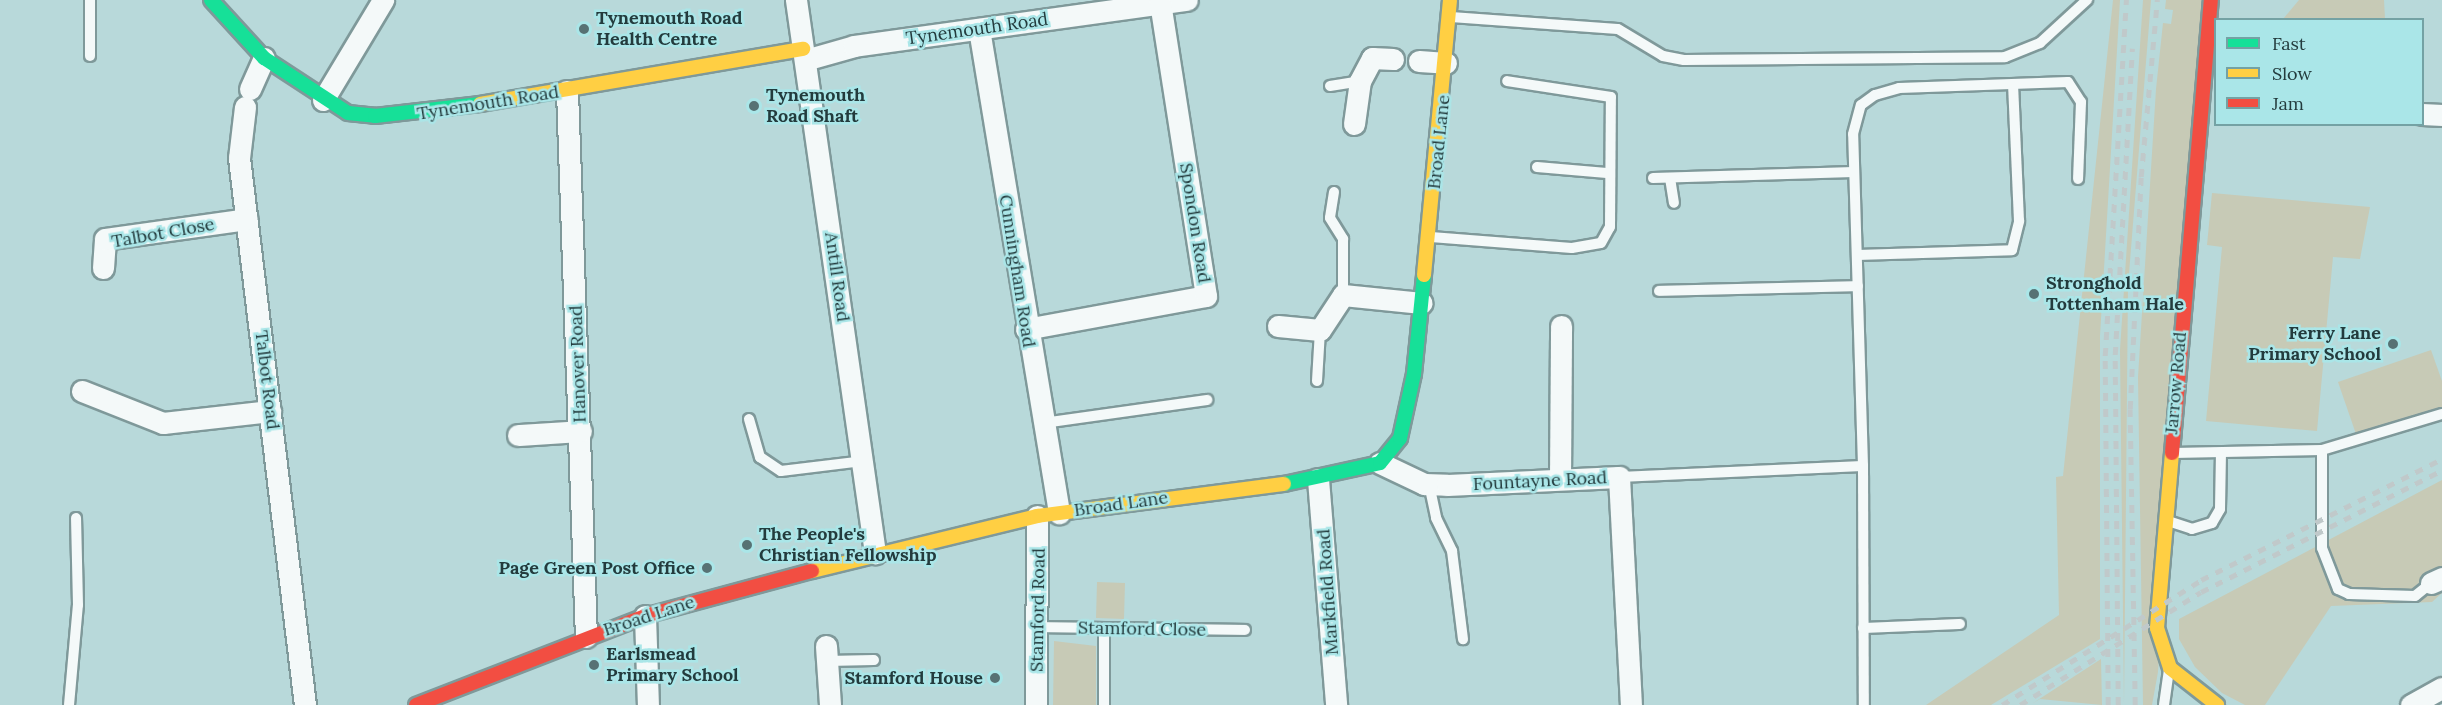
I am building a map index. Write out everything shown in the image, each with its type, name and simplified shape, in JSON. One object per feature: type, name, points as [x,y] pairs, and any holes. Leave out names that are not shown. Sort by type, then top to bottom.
[{"type":"main road","name":"Tynemouth Road","points":[[211,0],[264,58],[323,100],[348,113],[405,116],[804,55]]},
{"type":"main road","name":"Broad Lane","points":[[416,705],[645,616],[875,553],[1037,516],[1318,479],[1380,463],[1405,423],[1422,303],[1446,63],[1450,0]]},
{"type":"main road","name":"Jarrow Road","points":[[2170,668],[2157,628],[2170,453],[2209,98],[2211,0]]},
{"type":"main road","points":[[2170,668],[2217,705]]},
{"type":"street","points":[[323,100],[383,0]]},
{"type":"street","name":"Antill Road","points":[[796,0],[870,497],[875,553]]},
{"type":"street","name":"Tynemouth Road","points":[[804,55],[1187,0]]},
{"type":"street","name":"Spondon Road","points":[[1026,329],[1206,296],[1160,3]]},
{"type":"street","name":"Cunningham Road","points":[[979,29],[1026,329],[1059,513]]},
{"type":"street","name":"Talbot Road","points":[[264,58],[248,98],[238,158],[305,705]]},
{"type":"street","points":[[1354,124],[1360,81],[1372,58],[1393,59]]},
{"type":"street","points":[[1419,61],[1446,63]]},
{"type":"street","name":"Hanover Road","points":[[567,91],[581,431],[586,637]]},
{"type":"street","points":[[2424,114],[2442,115]]},
{"type":"street","name":"Talbot Close","points":[[103,268],[105,239],[247,219]]},
{"type":"street","points":[[1278,326],[1320,330],[1342,296],[1422,303]]},
{"type":"street","points":[[1560,479],[1562,326]]},
{"type":"street","points":[[82,391],[163,423],[270,411]]},
{"type":"street","points":[[518,435],[581,431]]},
{"type":"street","name":"Fountayne Road","points":[[1380,463],[1429,484],[1619,477],[1631,705]]},
{"type":"street","name":"Markfield Road","points":[[1318,479],[1336,705]]},
{"type":"street","name":"Stamford Road","points":[[1036,705],[1037,516]]},
{"type":"street","points":[[645,616],[648,705]]},
{"type":"street","points":[[826,653],[830,705]]},
{"type":"street","points":[[2410,705],[2442,688]]},
{"type":"lane","points":[[90,0],[90,56]]},
{"type":"lane","points":[[1449,17],[1617,29],[1663,56],[1684,60],[2004,57],[2040,44],[2087,0]]},
{"type":"lane","points":[[1330,86],[1360,81]]},
{"type":"lane","points":[[1429,237],[1591,247],[1601,243],[1610,227],[1607,173],[1611,97],[1507,81]]},
{"type":"lane","points":[[1864,705],[1863,466],[1854,172],[1855,118],[1875,95],[1899,88],[2061,81],[2074,86],[2081,102],[2078,179]]},
{"type":"lane","points":[[1857,255],[2012,250],[2019,221],[2013,84]]},
{"type":"lane","points":[[1537,167],[1607,173]]},
{"type":"lane","points":[[1653,178],[1854,172]]},
{"type":"lane","points":[[1670,178],[1674,203]]},
{"type":"lane","points":[[1334,192],[1330,218],[1343,239],[1342,296]]},
{"type":"lane","points":[[1659,291],[1858,286]]},
{"type":"lane","points":[[1317,381],[1320,330]]},
{"type":"lane","points":[[1043,423],[1207,400]]},
{"type":"lane","points":[[2170,453],[2322,450],[2442,414]]},
{"type":"lane","points":[[749,419],[760,457],[781,471],[864,460]]},
{"type":"lane","points":[[2322,450],[2322,548],[2338,589],[2349,594],[2415,596],[2437,581]]},
{"type":"lane","points":[[2164,519],[2193,529],[2212,524],[2220,509],[2221,453]]},
{"type":"lane","points":[[1619,477],[1863,466]]},
{"type":"lane","points":[[1429,484],[1434,511],[1452,550],[1463,639]]},
{"type":"lane","points":[[69,705],[78,605],[76,518]]},
{"type":"lane","points":[[1863,628],[1960,624]]},
{"type":"lane","name":"Stamford Close","points":[[1038,627],[1104,630],[1245,630]]},
{"type":"lane","points":[[1104,630],[1104,705]]},
{"type":"lane","points":[[826,653],[874,660]]},
{"type":"lane","points":[[2164,705],[2170,668]]},
{"type":"green space","points":[[2113,0],[2120,0],[2100,336],[2100,639],[1991,705],[1926,705],[2059,615],[2056,477],[2063,476]]},
{"type":"green space","points":[[2143,0],[2151,0],[2128,286],[2124,705],[2120,350]]},
{"type":"green space","points":[[2166,0],[2204,0],[2158,672],[2152,705],[2143,705],[2138,377],[2156,89],[2163,23],[2171,24],[2173,10],[2165,9]]},
{"type":"green space","points":[[2299,0],[2384,0],[2385,18],[2284,18]]},
{"type":"green space","points":[[2212,193],[2370,207],[2360,259],[2333,257],[2317,431],[2206,421],[2222,247],[2207,245]]},
{"type":"green space","points":[[2431,350],[2442,381],[2442,407],[2357,437],[2338,382]]},
{"type":"green space","points":[[2442,480],[2442,593],[2432,602],[2331,606],[2265,705],[2245,705],[2222,693],[2195,667],[2179,639],[2179,619]]},
{"type":"green space","points":[[1097,582],[1125,583],[1124,619],[1096,618]]},
{"type":"green space","points":[[1054,641],[1096,646],[1096,705],[1053,705]]},
{"type":"green space","points":[[2101,659],[2102,705],[2040,699],[2030,705]]},
{"type":"railway","points":[[2108,705],[2105,356],[2126,0]]},
{"type":"railway","points":[[2135,705],[2130,409],[2141,177],[2157,0]]},
{"type":"railway","points":[[2118,705],[2115,355],[2132,48]]},
{"type":"railway","points":[[2002,705],[2201,580],[2442,459]]},
{"type":"railway","points":[[2020,705],[2201,592],[2442,470]]},
{"type":"traffic: fast","points":[[211,0],[264,58],[348,113],[375,116],[480,104]]},
{"type":"traffic: fast","points":[[1284,484],[1380,463],[1400,438],[1414,374],[1424,275]]},
{"type":"traffic: slow","points":[[1424,275],[1450,0]]},
{"type":"traffic: slow","points":[[480,104],[803,49]]},
{"type":"traffic: slow","points":[[2172,453],[2157,628],[2170,668],[2217,705]]},
{"type":"traffic: slow","points":[[812,571],[1037,516],[1284,484]]},
{"type":"traffic: jam","points":[[2172,453],[2211,0]]},
{"type":"traffic: jam","points":[[416,705],[645,616],[812,571]]},
{"type":"place","name":"Tynemouth Road Health Centre","points":[[584,29]]},
{"type":"place","name":"Tynemouth Road Shaft","points":[[754,106]]},
{"type":"place","name":"Stronghold Tottenham Hale","points":[[2034,294]]},
{"type":"place","name":"Ferry Lane Primary School","points":[[2393,344]]},
{"type":"place","name":"The People's Christian Fellowship","points":[[747,545]]},
{"type":"place","name":"Page Green Post Office","points":[[707,568]]},
{"type":"place","name":"Earlsmead Primary School","points":[[594,665]]},
{"type":"place","name":"Stamford House","points":[[995,678]]}]
